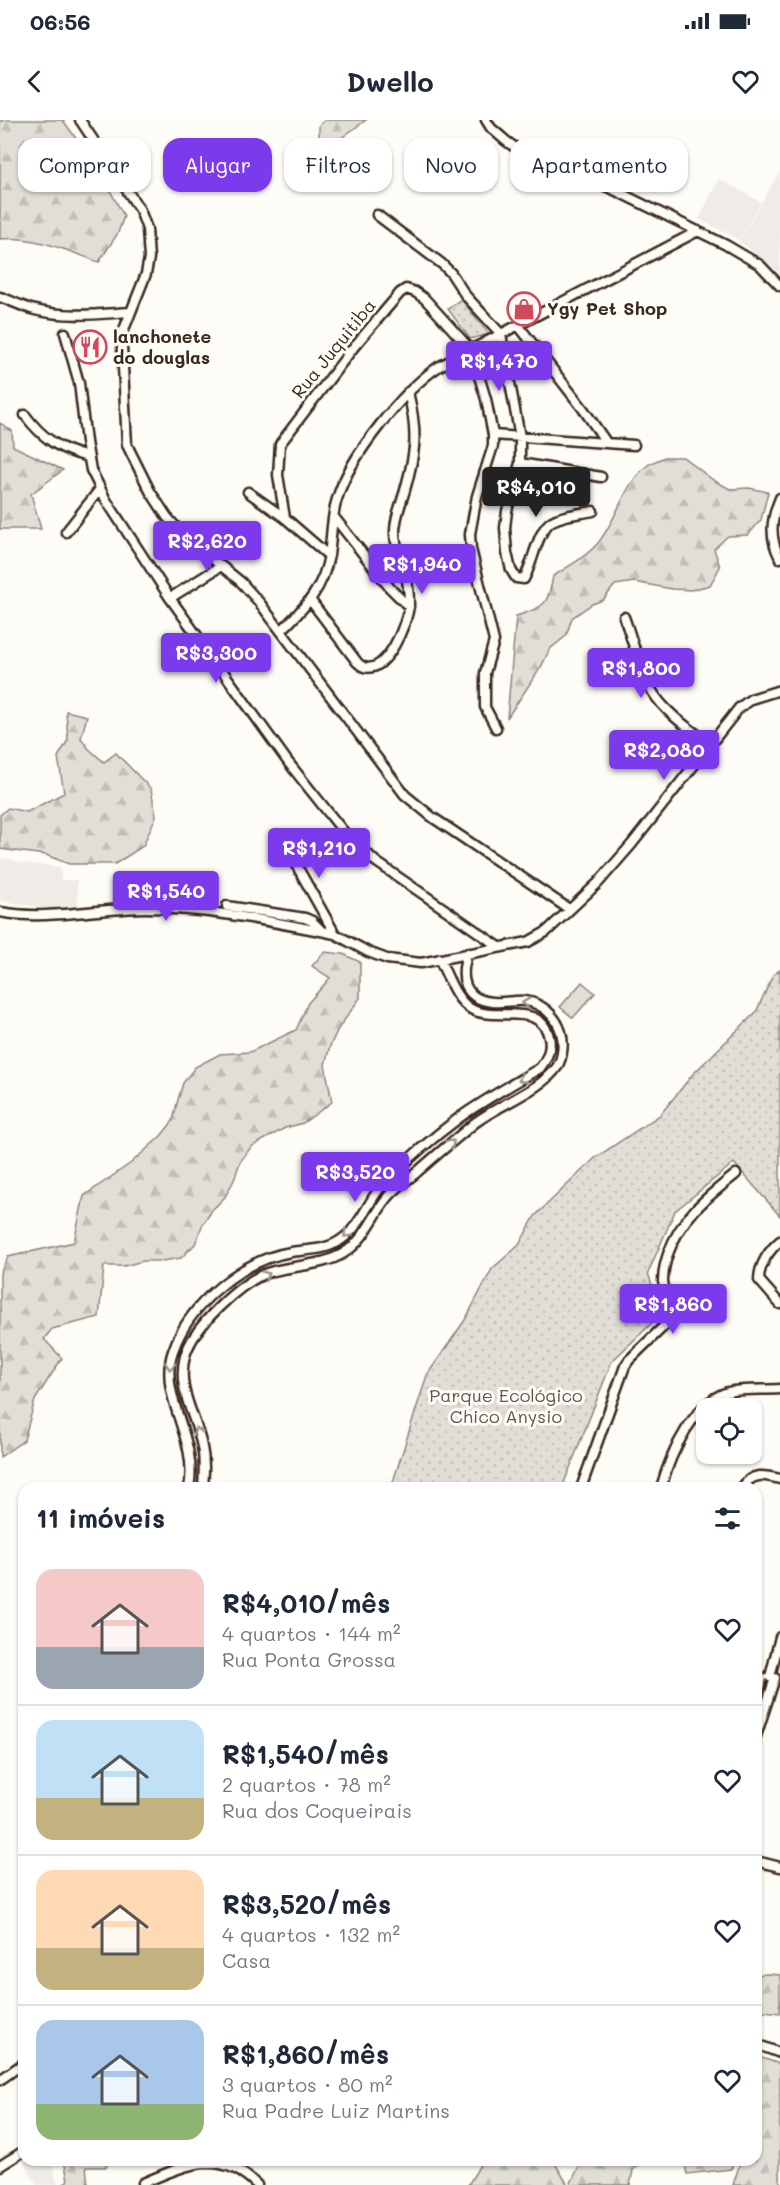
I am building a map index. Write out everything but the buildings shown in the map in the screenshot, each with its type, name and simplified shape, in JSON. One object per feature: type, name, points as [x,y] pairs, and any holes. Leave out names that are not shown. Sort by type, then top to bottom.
[{"type":"street","points":[[80,120],[140,210],[147,229],[149,258],[146,274],[123,332],[127,445],[166,517],[183,535],[241,582],[281,631],[405,795],[432,817],[569,909]]},
{"type":"street","points":[[486,120],[491,128],[520,151],[612,189],[698,231],[760,265],[780,286]]},
{"type":"street","points":[[377,215],[446,268],[466,296],[501,334],[519,437],[520,463],[505,528],[507,553],[511,570],[516,578],[524,579],[543,530],[551,522],[593,511]]},
{"type":"street","points":[[281,631],[311,601],[320,585],[329,556],[333,517],[343,480],[355,459],[421,378],[698,231]]},
{"type":"street","name":"Rua Juquitiba","points":[[285,518],[278,475],[280,444],[353,348],[400,293],[406,289],[411,290],[425,299],[471,350]]},
{"type":"street","points":[[0,297],[35,310],[56,314],[130,312]]},
{"type":"street","points":[[518,325],[606,442]]},
{"type":"street","points":[[65,333],[79,383],[88,457],[92,470],[100,489],[170,598],[288,762],[343,831],[375,861],[498,946]]},
{"type":"street","points":[[471,350],[482,382],[493,435],[493,446],[477,496],[471,549],[494,640],[485,673],[485,707],[496,728]]},
{"type":"street","points":[[311,601],[357,662],[364,667],[374,667],[392,651],[404,625],[409,607],[408,586],[394,535],[416,436],[408,392]]},
{"type":"street","points":[[25,415],[45,439],[67,451],[88,457]]},
{"type":"street","points":[[493,435],[634,445]]},
{"type":"street","points":[[520,463],[601,477]]},
{"type":"street","points":[[66,532],[100,489]]},
{"type":"street","points":[[248,492],[285,518],[329,556]]},
{"type":"street","points":[[780,498],[773,525],[772,543],[780,558]]},
{"type":"street","points":[[333,517],[390,588],[409,607]]},
{"type":"street","points":[[772,543],[780,536]]},
{"type":"street","points":[[170,598],[221,566]]},
{"type":"street","points":[[624,617],[653,692],[677,718],[710,744]]},
{"type":"street","points":[[0,912],[38,914],[143,908],[190,909],[226,913],[335,934],[368,952],[387,959],[421,963],[498,946],[528,942],[546,932],[598,883],[632,844],[740,708],[752,699],[780,690]]},
{"type":"street","points":[[280,836],[335,934]]},
{"type":"street","points":[[227,906],[305,918],[312,921],[321,931]]},
{"type":"street","points":[[203,1482],[205,1469],[202,1448],[196,1424],[184,1394],[182,1375],[189,1342],[230,1297],[267,1273],[332,1259],[346,1252],[358,1242],[390,1194],[478,1119],[548,1077],[557,1066],[562,1054],[563,1039],[559,1025],[539,1006],[526,1001],[494,1002],[478,998],[467,987],[462,977],[468,953]]},
{"type":"street","points":[[190,1482],[192,1469],[184,1428],[171,1397],[170,1361],[178,1337],[200,1307],[223,1283],[265,1258],[328,1247],[348,1235],[384,1182],[457,1119],[540,1068],[546,1060],[550,1041],[541,1023],[524,1014],[482,1014],[471,1009],[455,993],[439,959]]},
{"type":"street","points":[[446,971],[463,967]]},
{"type":"street","points":[[541,1023],[550,1014]]},
{"type":"street","points":[[398,1170],[407,1180]]},
{"type":"street","points":[[583,1482],[625,1366],[664,1326],[667,1320],[668,1308],[663,1278],[664,1266],[672,1243],[688,1215],[736,1174]]},
{"type":"street","points":[[780,1240],[765,1258],[759,1274],[762,1286],[780,1304]]},
{"type":"street","points":[[178,1337],[189,1342]]},
{"type":"street","points":[[662,1482],[665,1472],[686,1431],[699,1411],[715,1397],[732,1391],[780,1389]]},
{"type":"street","points":[[192,1469],[205,1469]]},
{"type":"street","points":[[747,1482],[757,1475],[780,1479]]},
{"type":"street","points":[[762,1709],[780,1637]]},
{"type":"street","points":[[762,1695],[769,1678]]},
{"type":"street","points":[[762,1862],[780,1867]]},
{"type":"street","points":[[762,2046],[780,2053]]},
{"type":"street","points":[[0,2080],[18,2067]]},
{"type":"street","points":[[0,2166],[18,2155]]},
{"type":"street","points":[[143,2183],[185,2166]]},
{"type":"street","points":[[228,2166],[239,2170],[257,2185]]},
{"type":"shaded area","points":[[780,174],[780,274],[739,241]]},
{"type":"shaded area","points":[[719,179],[761,202],[739,240],[699,219]]},
{"type":"shaded area","points":[[7,858],[20,863],[61,867],[61,880],[77,880],[78,908],[59,910],[0,901],[0,859]]},
{"type":"shaded area","points":[[25,2166],[53,2166],[58,2185],[37,2185]]},
{"type":"green space","points":[[63,120],[76,138],[18,138],[18,192],[111,192],[124,216],[118,233],[99,262],[38,242],[25,239],[0,239],[0,121]]},
{"type":"green space","points":[[325,120],[366,120],[341,138],[319,138],[319,125]]},
{"type":"green space","points":[[461,299],[489,334],[470,339],[448,309]]},
{"type":"green space","points":[[0,423],[12,431],[13,446],[63,470],[31,494],[41,529],[0,529]]},
{"type":"green space","points":[[665,457],[683,457],[713,480],[730,489],[749,488],[768,492],[761,520],[748,535],[728,536],[714,549],[720,567],[710,585],[691,590],[634,582],[615,585],[603,600],[592,604],[572,618],[566,636],[550,649],[541,667],[507,718],[516,616],[543,604],[549,594],[553,576],[577,561],[598,543],[639,473],[648,465]]},
{"type":"green space","points":[[66,711],[87,716],[81,738],[89,749],[104,762],[116,753],[151,789],[156,816],[143,846],[115,864],[69,864],[46,855],[0,849],[0,815],[8,808],[27,812],[64,793],[58,757],[68,740]]},
{"type":"green space","points":[[324,952],[343,954],[360,962],[360,998],[338,1029],[325,1065],[332,1102],[303,1123],[285,1128],[251,1147],[240,1162],[225,1197],[212,1210],[195,1244],[181,1258],[143,1261],[124,1266],[104,1266],[99,1317],[52,1329],[44,1339],[62,1358],[35,1400],[24,1440],[0,1457],[0,1273],[8,1257],[74,1242],[84,1196],[131,1163],[161,1136],[173,1121],[183,1083],[195,1067],[220,1054],[250,1052],[296,1030],[308,1003],[330,978],[312,966]]},
{"type":"green space","name":"Parque Ecológico Chico Anysio","points":[[780,970],[780,1216],[734,1163],[675,1211],[648,1273],[659,1308],[651,1324],[612,1361],[564,1482],[393,1482],[427,1375],[465,1320],[492,1269],[519,1245],[535,1216],[595,1158],[660,1115],[693,1074],[756,1012],[773,975]]},
{"type":"green space","points":[[582,982],[595,993],[573,1018],[560,1007]]},
{"type":"green space","points":[[762,1974],[780,1975],[780,2013],[762,2011]]},
{"type":"green space","points":[[762,2058],[780,2064],[780,2185],[733,2185],[739,2166],[762,2166]]},
{"type":"green space","points":[[65,2166],[107,2166],[86,2167],[88,2185],[63,2185],[68,2180]]},
{"type":"green space","points":[[479,2166],[557,2166],[568,2185],[468,2185]]},
{"type":"green space","points":[[579,2166],[638,2166],[633,2170],[630,2185],[570,2185]]},
{"type":"green space","points":[[685,2166],[732,2166],[731,2169],[687,2174]]},
{"type":"place","name":"Ygy Pet Shop","points":[[524,309]]},
{"type":"place","name":"lanchonete do douglas","points":[[90,347]]}]
